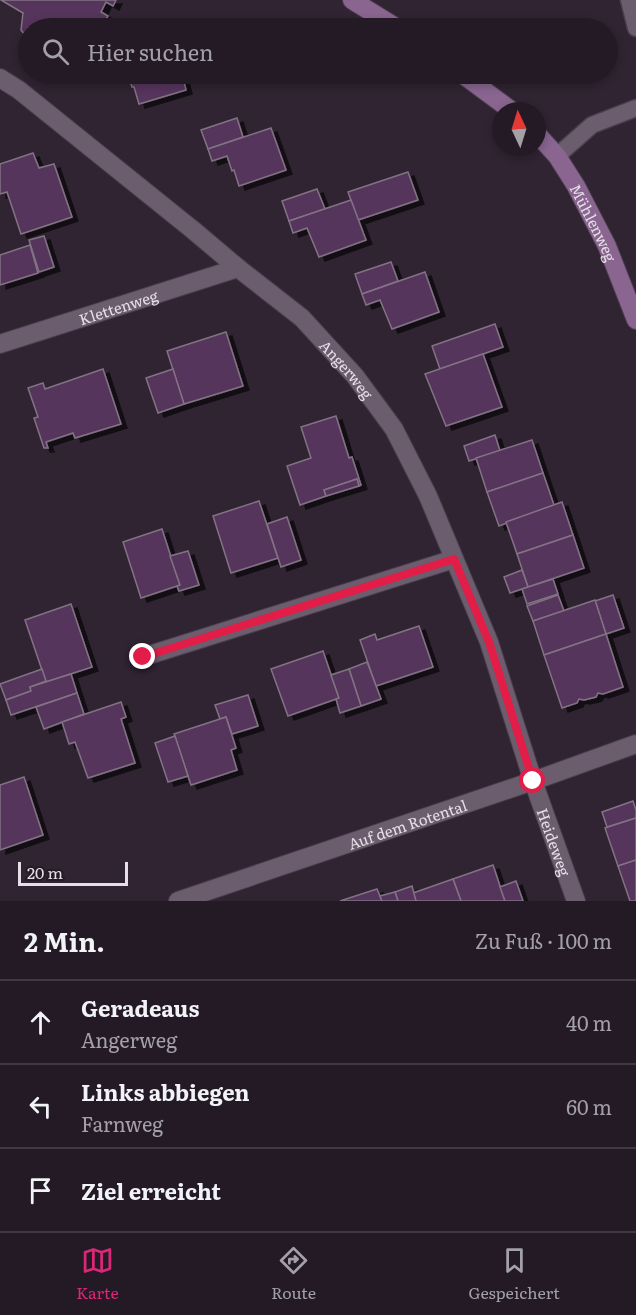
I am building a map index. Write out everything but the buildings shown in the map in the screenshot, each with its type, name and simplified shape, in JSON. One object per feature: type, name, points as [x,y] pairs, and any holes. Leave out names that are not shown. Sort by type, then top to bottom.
[{"type":"street","points":[[352,0],[381,18]]},
{"type":"street","name":"Angerweg","points":[[0,78],[20,90],[302,318],[355,376],[393,429],[428,496],[489,642],[533,781]]},
{"type":"street","points":[[476,84],[500,102]]},
{"type":"street","name":"Mühlenweg","points":[[546,144],[557,156],[576,186],[607,246],[636,320]]},
{"type":"street","name":"Klettenweg","points":[[0,344],[238,268]]},
{"type":"street","points":[[143,657],[454,559]]},
{"type":"street","name":"Auf dem Rotental","points":[[178,901],[636,744]]},
{"type":"street","name":"Heideweg","points":[[533,781],[576,901]]},
{"type":"lane","points":[[630,0],[636,28]]},
{"type":"lane","points":[[557,156],[592,125],[636,108]]},
{"type":"route","points":[[143,657],[454,559],[489,642],[533,781]]}]
